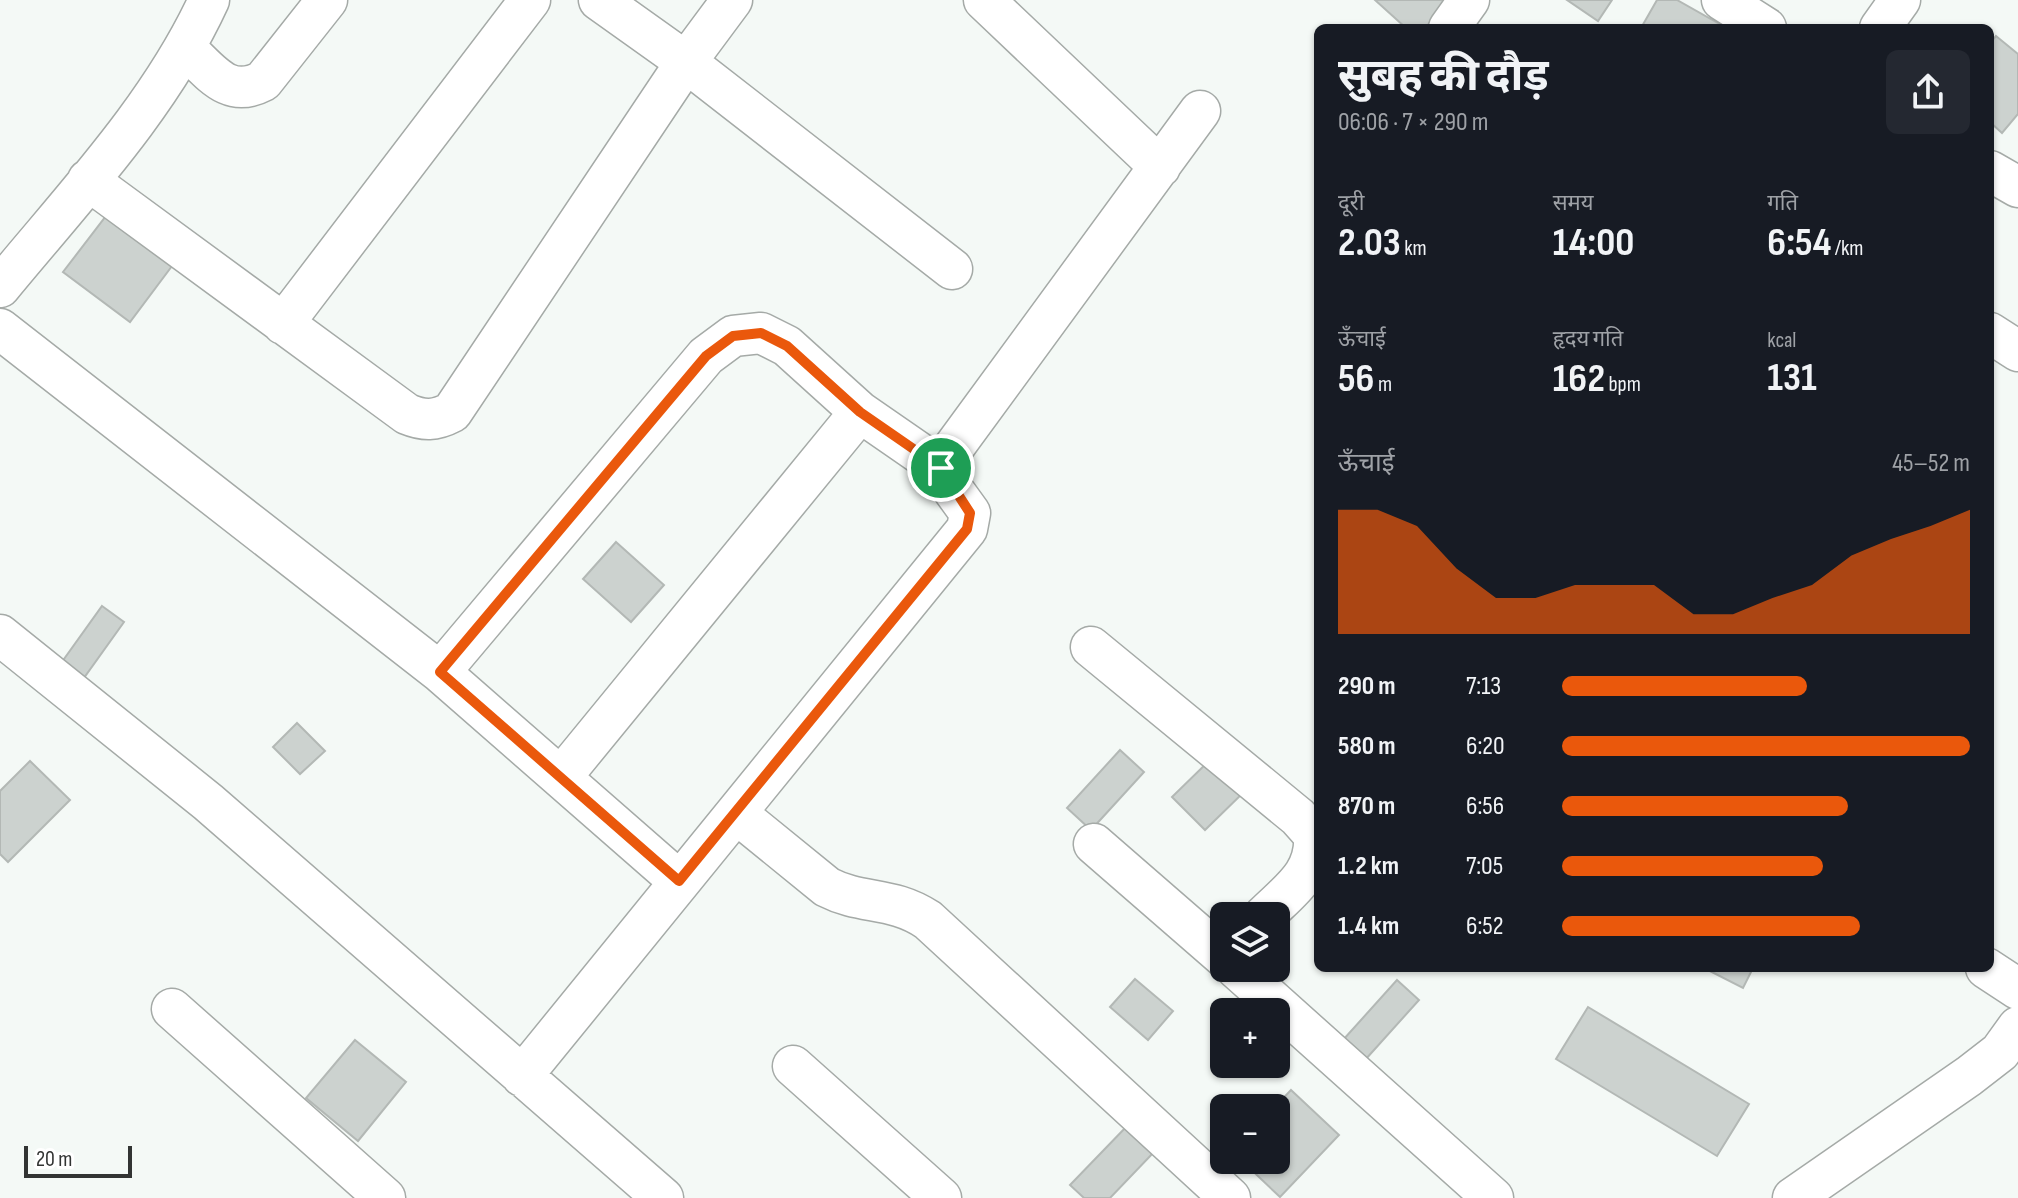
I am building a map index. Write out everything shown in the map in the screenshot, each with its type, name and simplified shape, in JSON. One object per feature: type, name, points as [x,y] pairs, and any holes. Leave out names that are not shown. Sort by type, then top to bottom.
[{"type":"street","points":[[0,287],[127,132],[185,48],[209,0]]},
{"type":"street","points":[[185,48],[226,84],[237,89],[249,89],[263,81],[327,0]]},
{"type":"street","points":[[283,324],[530,0]]},
{"type":"street","points":[[599,0],[686,62],[952,269]]},
{"type":"street","points":[[88,180],[407,414],[421,420],[437,420],[452,412],[686,62],[732,0]]},
{"type":"street","points":[[984,0],[1160,167]]},
{"type":"street","points":[[1452,24],[1469,0]]},
{"type":"street","points":[[1722,0],[1760,24]]},
{"type":"street","points":[[1883,24],[1900,0]]},
{"type":"street","points":[[941,468],[1200,111]]},
{"type":"street","points":[[1994,173],[2018,187]]},
{"type":"street","points":[[0,329],[440,672],[679,881]]},
{"type":"street","points":[[440,672],[706,356],[733,336],[761,333],[787,346],[860,412],[941,468],[970,513],[967,529],[522,1076]]},
{"type":"street","points":[[1994,336],[2018,351]]},
{"type":"street","points":[[562,776],[860,412]]},
{"type":"street","points":[[0,635],[208,802],[663,1198]]},
{"type":"street","points":[[1091,647],[1298,817],[1314,835],[1313,861],[1303,877],[1278,902]]},
{"type":"street","points":[[736,813],[827,887],[839,893],[893,902],[928,920],[1230,1198]]},
{"type":"street","points":[[1094,844],[1210,944]]},
{"type":"street","points":[[1992,972],[2018,989]]},
{"type":"street","points":[[1252,982],[1493,1198]]},
{"type":"street","points":[[172,1009],[385,1198]]},
{"type":"street","points":[[1805,1195],[2012,1042]]},
{"type":"street","points":[[793,1066],[941,1198]]},
{"type":"building","points":[[1375,0],[1450,0],[1429,24],[1402,24]]},
{"type":"building","points":[[1567,0],[1612,0],[1598,21]]},
{"type":"building","points":[[1657,0],[1677,0],[1719,24],[1643,24]]},
{"type":"building","points":[[1996,36],[2018,54],[2018,114],[2002,133],[1994,126]]},
{"type":"building","points":[[106,216],[172,266],[130,322],[63,272]]},
{"type":"building","points":[[616,542],[664,585],[631,622],[583,579]]},
{"type":"building","points":[[102,606],[124,622],[81,682],[59,666]]},
{"type":"building","points":[[297,723],[325,751],[300,774],[273,747]]},
{"type":"building","points":[[1120,750],[1144,772],[1091,830],[1067,808]]},
{"type":"building","points":[[1214,756],[1247,789],[1205,830],[1172,797]]},
{"type":"building","points":[[30,761],[70,800],[8,862],[0,854],[0,791]]},
{"type":"building","points":[[1712,972],[1751,972],[1743,988]]},
{"type":"building","points":[[1135,979],[1173,1011],[1148,1040],[1110,1007]]},
{"type":"building","points":[[1397,980],[1419,1000],[1365,1060],[1343,1040]]},
{"type":"building","points":[[1588,1007],[1749,1104],[1717,1156],[1556,1059]]},
{"type":"building","points":[[355,1040],[406,1082],[358,1141],[306,1098]]},
{"type":"building","points":[[1291,1090],[1339,1135],[1280,1197],[1256,1174],[1290,1174],[1290,1094],[1287,1094]]},
{"type":"building","points":[[1128,1125],[1155,1151],[1110,1198],[1084,1198],[1070,1185]]},
{"type":"route","points":[[761,333],[787,346],[860,412],[941,468],[970,513],[967,529],[679,881],[440,672],[706,356],[733,336],[761,333]]}]
